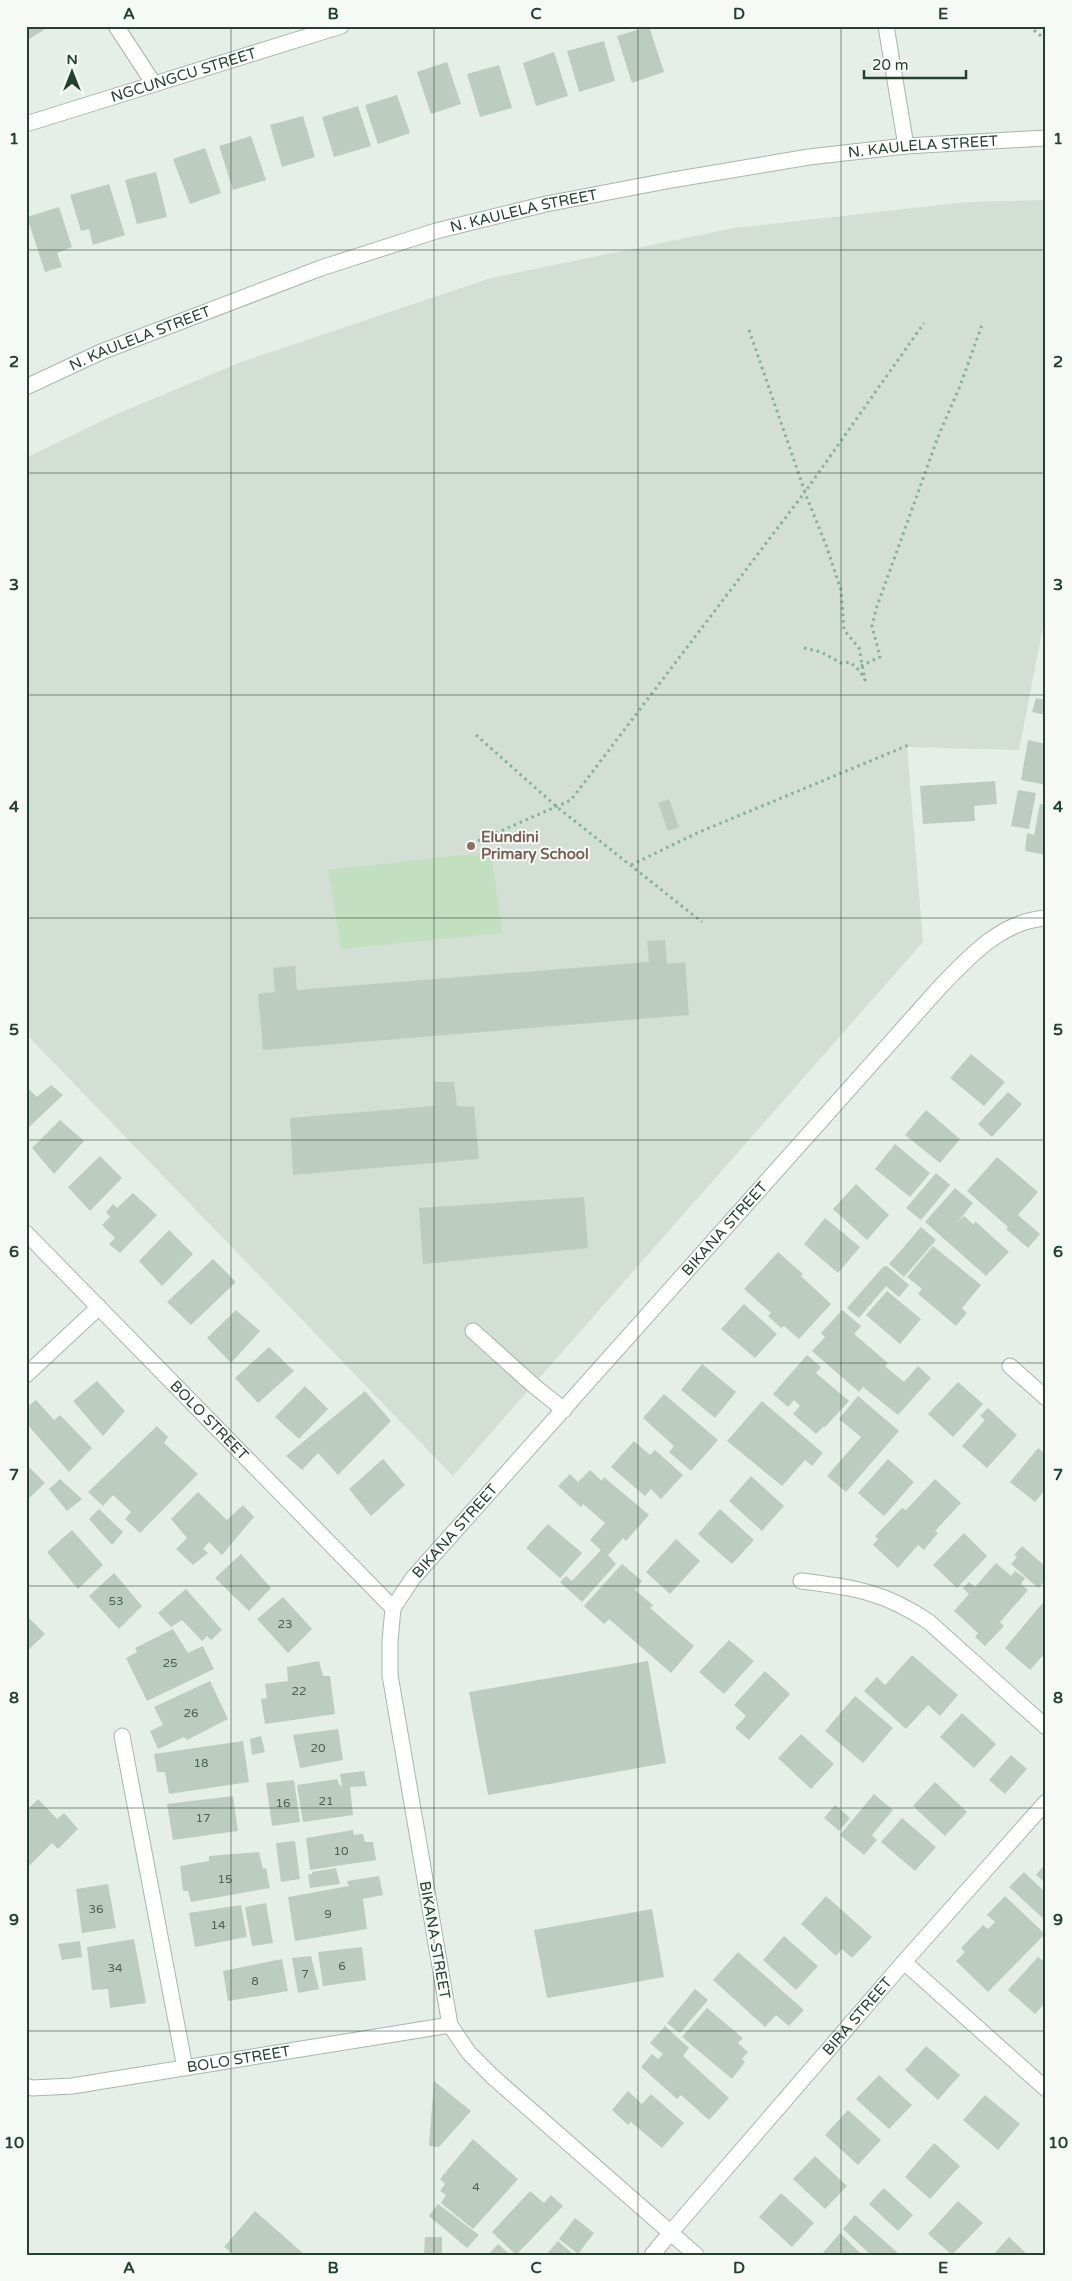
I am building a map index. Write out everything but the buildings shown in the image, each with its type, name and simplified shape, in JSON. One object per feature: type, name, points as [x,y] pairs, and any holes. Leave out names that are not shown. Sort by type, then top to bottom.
[{"type":"street","points":[[116,26],[154,84]]},
{"type":"street","name":"NGCUNGCU STREET","points":[[26,124],[341,26]]},
{"type":"street","points":[[886,26],[906,146]]},
{"type":"street","name":"N. KAULELA STREET","points":[[26,387],[101,352],[321,268],[436,231],[546,204],[809,157],[906,146],[1046,138]]},
{"type":"street","name":"BIKANA STREET","points":[[696,2255],[493,2076],[469,2053],[450,2025],[390,1675],[390,1641],[393,1608],[414,1578],[964,961],[1002,931],[1038,918],[1046,918]]},
{"type":"street","name":"BOLO STREET","points":[[26,1233],[393,1608]]},
{"type":"street","points":[[26,1374],[99,1307]]},
{"type":"street","points":[[472,1331],[532,1385],[564,1410]]},
{"type":"street","points":[[1010,1366],[1046,1398]]},
{"type":"street","points":[[801,1581],[844,1586],[870,1592],[910,1609],[929,1622],[1046,1727]]},
{"type":"street","points":[[122,1736],[185,2068]]},
{"type":"street","name":"BIRA STREET","points":[[652,2255],[904,1962],[1046,1802]]},
{"type":"street","points":[[904,1962],[1046,2089]]},
{"type":"street","name":"BOLO STREET","points":[[26,2086],[32,2088],[72,2086],[450,2025]]},
{"type":"path","points":[[1029,26],[1046,40]]},
{"type":"path","points":[[861,666],[880,657],[872,626],[876,609],[935,445],[960,386],[983,322]]},
{"type":"path","points":[[478,841],[571,800],[805,492],[924,323]]},
{"type":"path","points":[[749,330],[841,590],[844,630],[859,648],[864,680],[860,671],[850,662],[841,663],[821,652],[804,648]]},
{"type":"path","points":[[476,735],[557,807],[702,922]]},
{"type":"path","points":[[631,865],[697,833],[911,744]]},
{"type":"shaded area","name":"Elundini Primary School","points":[[1046,200],[1046,611],[1019,750],[907,747],[923,942],[453,1476],[26,1034],[26,458],[110,417],[241,362],[491,278],[734,228],[967,202]]},
{"type":"green space","points":[[491,852],[502,933],[341,949],[328,870]]},
{"type":"place","name":"Elundini Primary School","points":[[471,846]]}]
